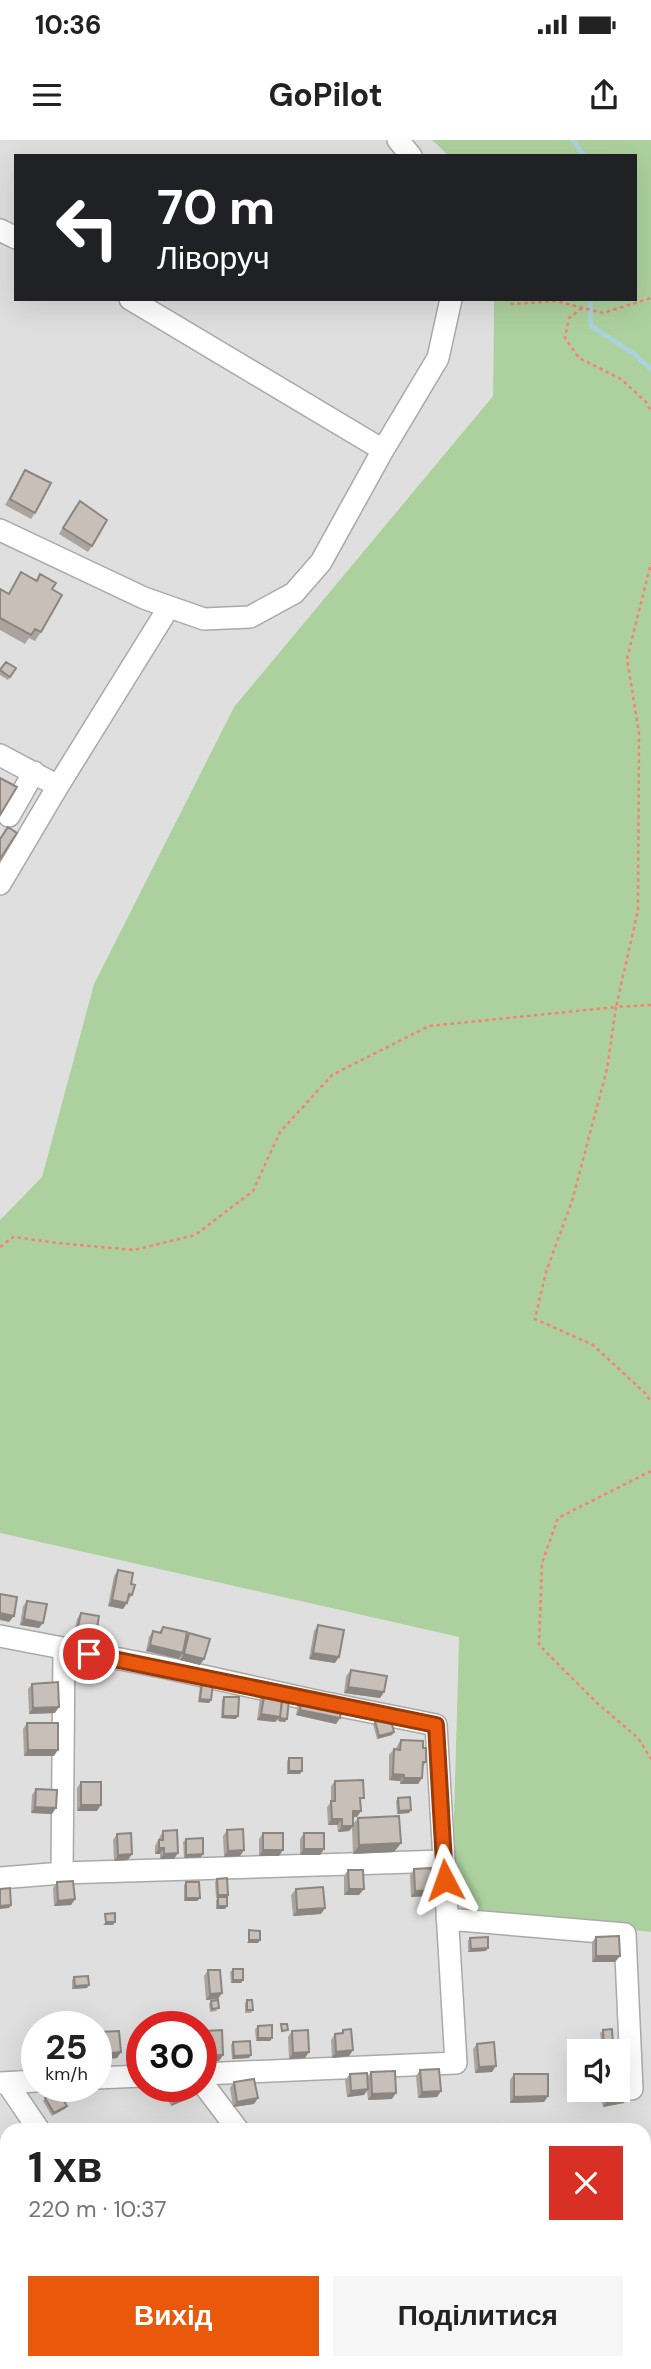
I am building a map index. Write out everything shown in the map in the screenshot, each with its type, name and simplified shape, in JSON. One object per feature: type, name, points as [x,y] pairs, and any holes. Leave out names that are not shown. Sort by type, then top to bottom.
[{"type":"street","points":[[398,140],[409,154]]},
{"type":"street","points":[[133,301],[383,450]]},
{"type":"street","points":[[0,530],[144,598],[169,607],[204,619],[250,617],[294,593],[321,562],[383,450],[439,358],[451,301]]},
{"type":"street","points":[[0,884],[169,607]]},
{"type":"street","points":[[0,755],[58,786]]},
{"type":"street","points":[[9,816],[34,772]]},
{"type":"street","points":[[0,1636],[436,1725],[456,2063],[217,2073]]},
{"type":"street","points":[[62,1873],[64,1649]]},
{"type":"street","points":[[0,1878],[62,1873],[444,1861]]},
{"type":"street","points":[[447,1919],[625,1934],[632,2089]]},
{"type":"street","points":[[4,2083],[34,2123]]},
{"type":"street","points":[[217,2102],[233,2123]]},
{"type":"path","points":[[508,301],[512,304],[556,301],[603,313],[651,298]]},
{"type":"path","points":[[582,307],[569,318],[565,338],[579,358],[621,379],[646,402],[651,412]]},
{"type":"path","points":[[651,563],[627,659],[639,733],[638,910],[616,1007],[607,1069],[572,1201],[546,1272],[535,1319],[593,1345],[646,1394],[651,1402]]},
{"type":"path","points":[[0,1247],[13,1237],[134,1250],[195,1235],[253,1191],[280,1132],[332,1075],[429,1026],[651,1005]]},
{"type":"path","points":[[651,1471],[558,1518],[542,1563],[539,1645],[597,1703],[638,1738],[651,1759]]},
{"type":"shaded area","points":[[0,140],[432,140],[447,154],[14,154],[14,301],[494,301],[493,396],[234,707],[94,984],[42,1177],[0,1220]]},
{"type":"shaded area","points":[[0,1533],[459,1637],[452,1886],[481,1916],[651,1932],[651,2123],[0,2123]]},
{"type":"green space","points":[[432,140],[651,140],[651,1932],[481,1916],[452,1886],[459,1637],[0,1533],[0,1220],[42,1177],[94,984],[234,707],[493,396],[494,301],[637,301],[637,154],[447,154]]},
{"type":"building","points":[[25,470],[51,483],[35,513],[10,499]]},
{"type":"building","points":[[80,501],[107,520],[92,546],[63,528]]},
{"type":"building","points":[[21,572],[37,581],[40,574],[56,583],[52,589],[62,595],[41,632],[35,629],[31,635],[0,618],[0,589],[9,594]]},
{"type":"building","points":[[6,662],[16,668],[10,677],[0,670]]},
{"type":"building","points":[[0,778],[17,787],[0,815]]},
{"type":"building","points":[[8,827],[17,833],[0,859],[0,839]]},
{"type":"building","points":[[118,1570],[133,1573],[131,1584],[135,1585],[127,1603],[112,1600]]},
{"type":"building","points":[[0,1594],[17,1597],[14,1616],[0,1613]]},
{"type":"building","points":[[27,1601],[47,1604],[43,1623],[24,1619]]},
{"type":"building","points":[[81,1613],[99,1616],[96,1634],[77,1631]]},
{"type":"building","points":[[318,1625],[344,1630],[339,1657],[313,1653]]},
{"type":"building","points":[[163,1627],[187,1632],[183,1653],[150,1645],[153,1631],[161,1633]]},
{"type":"building","points":[[189,1633],[210,1639],[204,1659],[184,1654]]},
{"type":"building","points":[[351,1670],[387,1676],[384,1692],[348,1687]]},
{"type":"building","points":[[58,1682],[59,1707],[33,1708],[32,1684]]},
{"type":"building","points":[[202,1683],[213,1684],[211,1700],[200,1699]]},
{"type":"building","points":[[265,1692],[283,1695],[280,1717],[261,1714]]},
{"type":"building","points":[[224,1697],[239,1697],[238,1716],[223,1716]]},
{"type":"building","points":[[282,1698],[289,1699],[287,1719],[280,1718]]},
{"type":"building","points":[[302,1698],[342,1706],[340,1718],[300,1710]]},
{"type":"building","points":[[390,1717],[394,1732],[379,1736],[375,1721]]},
{"type":"building","points":[[27,1723],[58,1723],[58,1750],[28,1750]]},
{"type":"building","points":[[401,1740],[423,1741],[426,1762],[423,1762],[422,1778],[404,1778],[404,1775],[393,1774],[394,1749],[400,1750]]},
{"type":"building","points":[[289,1758],[302,1758],[302,1771],[289,1771]]},
{"type":"building","points":[[363,1780],[364,1798],[360,1798],[361,1811],[353,1811],[353,1826],[342,1826],[342,1819],[332,1819],[331,1801],[335,1801],[335,1781]]},
{"type":"building","points":[[81,1782],[101,1782],[101,1805],[81,1805]]},
{"type":"building","points":[[36,1789],[57,1790],[56,1808],[35,1807]]},
{"type":"building","points":[[410,1797],[411,1810],[399,1811],[398,1798]]},
{"type":"building","points":[[399,1816],[401,1843],[359,1845],[358,1818]]},
{"type":"building","points":[[243,1829],[244,1850],[228,1851],[227,1830]]},
{"type":"building","points":[[177,1830],[178,1853],[164,1854],[164,1848],[159,1848],[163,1831]]},
{"type":"building","points":[[131,1833],[132,1854],[118,1855],[117,1834]]},
{"type":"building","points":[[263,1833],[283,1833],[283,1850],[263,1850]]},
{"type":"building","points":[[304,1833],[324,1833],[324,1849],[304,1849]]},
{"type":"building","points":[[203,1838],[203,1854],[186,1855],[186,1839]]},
{"type":"building","points":[[431,1868],[432,1890],[415,1891],[414,1869]]},
{"type":"building","points":[[348,1870],[363,1870],[364,1889],[349,1889]]},
{"type":"building","points":[[227,1878],[228,1895],[218,1895],[217,1879]]},
{"type":"building","points":[[73,1881],[75,1899],[58,1901],[57,1882]]},
{"type":"building","points":[[186,1882],[199,1882],[200,1898],[186,1898]]},
{"type":"building","points":[[323,1887],[325,1908],[297,1910],[296,1889]]},
{"type":"building","points":[[10,1888],[11,1905],[0,1906],[0,1889]]},
{"type":"building","points":[[218,1897],[227,1897],[227,1906],[218,1906]]},
{"type":"building","points":[[115,1913],[115,1922],[106,1922],[105,1914]]},
{"type":"building","points":[[249,1930],[260,1931],[260,1940],[249,1940]]},
{"type":"building","points":[[619,1936],[620,1956],[596,1956],[596,1937]]},
{"type":"building","points":[[488,1937],[488,1948],[471,1949],[470,1938]]},
{"type":"building","points":[[233,1969],[243,1969],[243,1980],[233,1980]]},
{"type":"building","points":[[208,1970],[220,1970],[222,1993],[210,1994]]},
{"type":"building","points":[[88,1976],[89,1985],[75,1986],[74,1977]]},
{"type":"building","points":[[218,2000],[219,2008],[212,2009],[211,2001]]},
{"type":"building","points":[[247,2000],[252,2000],[253,2010],[247,2010]]},
{"type":"building","points":[[281,2024],[287,2024],[288,2030],[282,2031]]},
{"type":"building","points":[[272,2025],[272,2038],[258,2038],[258,2026]]},
{"type":"building","points":[[351,2029],[353,2050],[336,2052],[335,2034]]},
{"type":"building","points":[[612,2029],[613,2039],[604,2039],[603,2030]]},
{"type":"building","points":[[217,2030],[222,2030],[223,2055],[217,2055]]},
{"type":"building","points":[[308,2030],[309,2052],[293,2053],[292,2031]]},
{"type":"building","points":[[112,2031],[119,2031],[121,2052],[112,2053]]},
{"type":"building","points":[[250,2041],[251,2055],[234,2056],[233,2042]]},
{"type":"building","points":[[494,2042],[496,2066],[479,2067],[477,2044]]},
{"type":"building","points":[[439,2069],[441,2091],[422,2092],[420,2070]]},
{"type":"building","points":[[395,2071],[396,2093],[372,2094],[371,2072]]},
{"type":"building","points":[[367,2073],[368,2089],[351,2091],[350,2074]]},
{"type":"building","points":[[514,2074],[548,2074],[548,2096],[514,2097]]},
{"type":"building","points":[[254,2079],[258,2098],[237,2102],[234,2082]]},
{"type":"building","points":[[47,2102],[65,2102],[67,2106],[54,2113]]},
{"type":"waterway","points":[[573,140],[583,154]]},
{"type":"waterway","points":[[590,301],[591,326],[634,354],[651,369]]},
{"type":"route","points":[[89,1654],[436,1725],[445,1880]]}]
